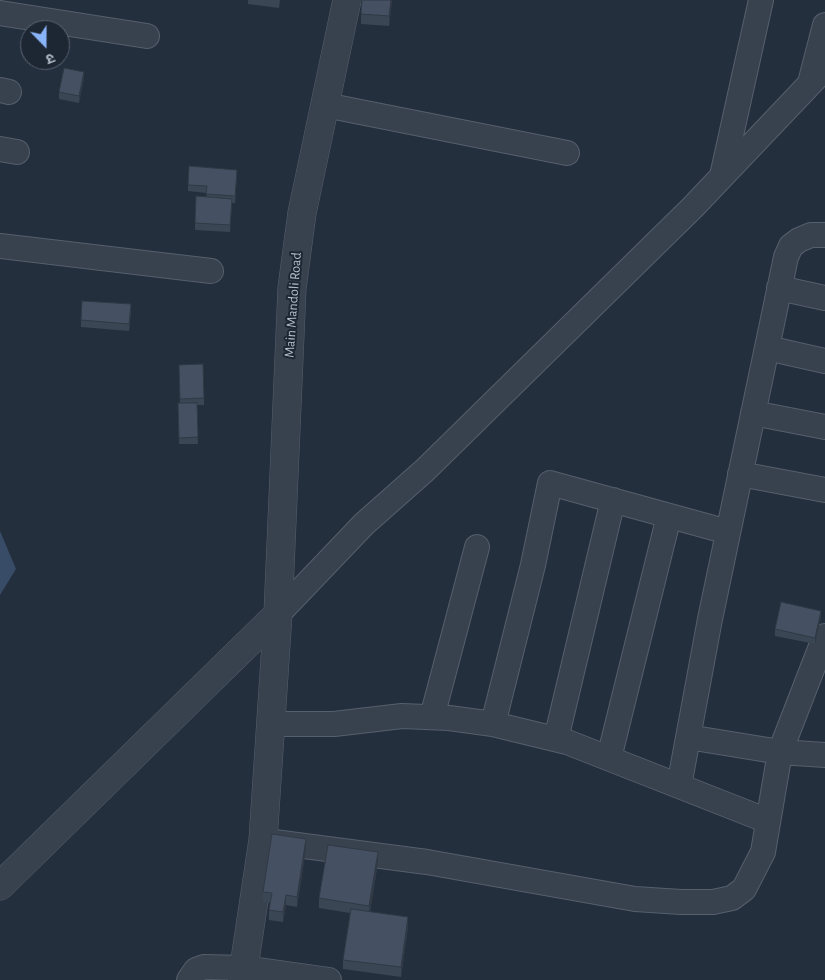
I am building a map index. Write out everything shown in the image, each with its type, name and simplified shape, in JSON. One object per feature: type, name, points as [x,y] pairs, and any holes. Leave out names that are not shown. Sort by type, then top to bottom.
[{"type":"street","name":"Main Mandoli Road","points":[[243,974],[263,840],[278,614],[292,288],[302,213],[347,0]]},
{"type":"street","points":[[722,176],[761,0]]},
{"type":"street","points":[[0,12],[147,36]]},
{"type":"street","points":[[0,886],[278,614],[364,524],[425,470],[679,221],[818,76],[825,25]]},
{"type":"street","points":[[325,106],[567,152]]},
{"type":"street","points":[[679,786],[728,532],[786,257],[791,246],[799,240],[811,235],[825,235]]},
{"type":"street","points":[[0,246],[211,271]]},
{"type":"street","points":[[779,288],[825,298]]},
{"type":"street","points":[[767,348],[825,361]]},
{"type":"street","points":[[753,413],[825,427]]},
{"type":"street","points":[[740,474],[825,490]]},
{"type":"street","points":[[493,724],[533,565],[550,483],[728,532]]},
{"type":"street","points":[[556,739],[613,500]]},
{"type":"street","points":[[609,758],[669,516]]},
{"type":"street","points":[[432,717],[477,547]]},
{"type":"street","points":[[263,840],[427,862],[635,899],[712,902],[732,898],[744,889],[763,852],[780,752],[825,636]]},
{"type":"street","points":[[270,724],[334,724],[402,716],[432,717],[493,724],[567,742],[768,821]]},
{"type":"street","points":[[688,737],[780,752],[825,755]]},
{"type":"street","points":[[189,980],[196,970],[204,967],[243,974],[329,980]]},
{"type":"water","points":[[0,531],[16,569],[0,595]]},
{"type":"building","points":[[362,0],[391,0],[389,16],[361,14]]},
{"type":"building","points":[[64,70],[84,72],[79,96],[59,92]]},
{"type":"building","points":[[189,166],[237,170],[235,196],[206,194],[207,186],[188,185]]},
{"type":"building","points":[[196,196],[232,199],[230,225],[195,223]]},
{"type":"building","points":[[82,301],[131,304],[129,324],[81,320]]},
{"type":"building","points":[[203,364],[204,398],[180,399],[179,365]]},
{"type":"building","points":[[178,403],[197,403],[198,437],[179,438]]},
{"type":"building","points":[[781,602],[821,611],[815,638],[775,629]]},
{"type":"building","points":[[272,834],[306,839],[297,897],[286,895],[283,912],[269,910],[272,893],[263,892]]},
{"type":"building","points":[[328,845],[378,852],[369,906],[319,898]]},
{"type":"building","points":[[351,909],[408,917],[401,967],[343,960]]}]
